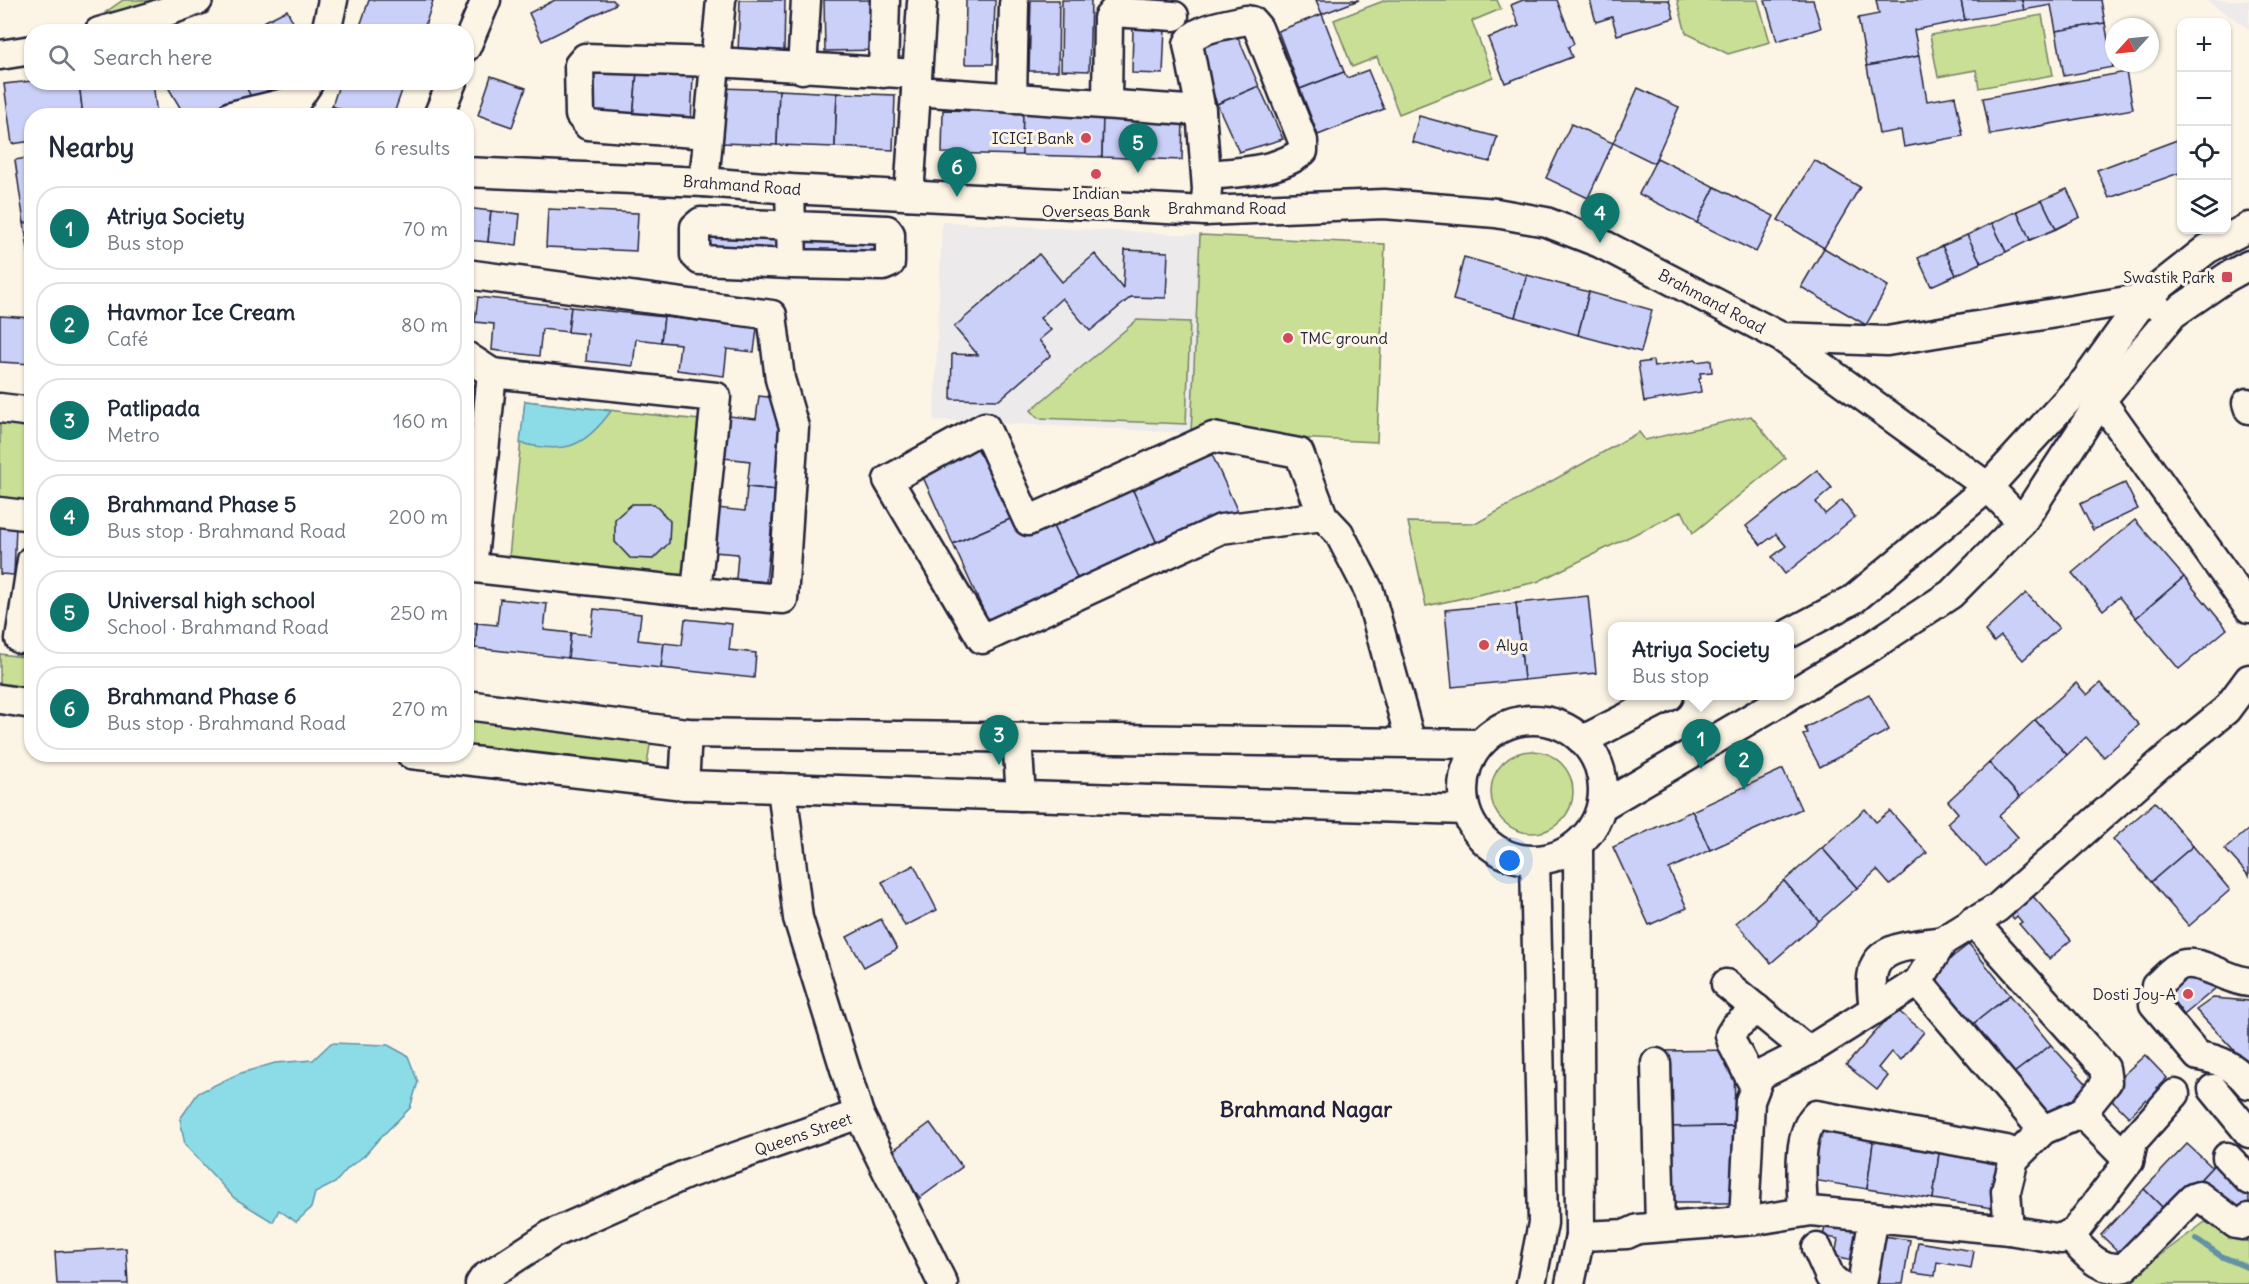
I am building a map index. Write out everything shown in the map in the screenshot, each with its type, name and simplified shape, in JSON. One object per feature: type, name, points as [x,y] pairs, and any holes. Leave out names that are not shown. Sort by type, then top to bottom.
[{"type":"street","points":[[127,24],[198,0]]},
{"type":"street","points":[[328,24],[333,0]]},
{"type":"street","points":[[474,28],[486,0]]},
{"type":"street","points":[[704,182],[721,0]]},
{"type":"street","points":[[802,69],[806,0]]},
{"type":"street","points":[[883,73],[885,0]]},
{"type":"street","points":[[909,195],[922,3]]},
{"type":"street","points":[[1012,98],[1014,4]]},
{"type":"street","points":[[1107,104],[1108,18],[1113,12],[1174,16]]},
{"type":"street","points":[[1205,211],[1206,175],[1201,111],[1188,49],[1190,39],[1197,33],[1246,20],[1252,21],[1258,28],[1303,141],[1303,150],[1296,157],[1248,172],[1206,175]]},
{"type":"street","points":[[0,55],[24,51]]},
{"type":"street","points":[[708,134],[588,125],[580,115],[579,65],[585,58],[716,62],[883,73],[916,82],[1012,98],[1201,111]]},
{"type":"street","points":[[441,108],[449,90]]},
{"type":"street","points":[[263,108],[300,99]]},
{"type":"street","name":"Brahmand Road","points":[[474,172],[704,182],[790,189],[1205,211],[1384,204],[1496,213],[1546,222],[1600,243],[1781,337],[1988,487],[2022,522]]},
{"type":"street","points":[[790,189],[792,264]]},
{"type":"street","points":[[701,222],[887,230],[890,234],[890,263],[883,266],[792,264],[699,260],[695,255],[695,227],[701,222]]},
{"type":"street","points":[[1794,692],[1872,646],[1951,594],[2022,522],[2145,298],[2207,249],[2249,227]]},
{"type":"street","points":[[1794,631],[1854,599],[1988,487],[2173,314],[2227,277],[2249,265]]},
{"type":"street","points":[[474,275],[772,315],[780,379],[794,427],[783,599],[696,592],[474,568]]},
{"type":"street","points":[[2145,298],[2173,314]]},
{"type":"street","name":"Brahmand Road","points":[[1781,337],[1887,341],[2145,298]]},
{"type":"street","points":[[474,361],[492,373],[716,397],[696,592]]},
{"type":"street","points":[[474,525],[492,373]]},
{"type":"street","points":[[2094,390],[2249,608]]},
{"type":"street","points":[[0,408],[24,411]]},
{"type":"street","points":[[1323,516],[1221,529],[982,639],[888,480],[985,427],[1028,521],[1213,436],[1299,453],[1323,516],[1339,533],[1369,591],[1411,743]]},
{"type":"street","points":[[0,512],[24,515]]},
{"type":"street","points":[[17,638],[24,602]]},
{"type":"street","points":[[1874,1010],[1873,971],[1880,957],[1896,949],[1942,941],[1973,921],[1990,914],[2161,763],[2226,710],[2249,679]]},
{"type":"street","points":[[0,699],[24,703]]},
{"type":"street","points":[[1583,740],[1661,700]]},
{"type":"street","points":[[1602,806],[1781,700]]},
{"type":"street","points":[[474,706],[687,733],[1479,744]]},
{"type":"street","points":[[1519,720],[1542,720],[1564,726],[1583,740],[1597,760],[1603,783],[1602,806],[1593,827],[1578,845],[1558,856],[1535,861],[1513,858],[1492,848],[1476,831],[1465,810],[1462,787],[1467,764],[1479,744],[1497,729],[1519,720]]},
{"type":"street","points":[[684,785],[687,733]]},
{"type":"street","points":[[1017,738],[1021,796]]},
{"type":"street","points":[[474,761],[684,785],[1465,810]]},
{"type":"street","name":"Queens Street","points":[[480,1284],[484,1278],[552,1234],[687,1174],[859,1114],[798,918],[782,788]]},
{"type":"street","points":[[1570,1284],[1580,1229],[1578,845]]},
{"type":"street","points":[[1531,1284],[1543,1223],[1535,861]]},
{"type":"street","points":[[1973,921],[2105,1068],[2107,1082],[2082,1113],[2043,1130],[2014,1159],[2006,1191],[2009,1230]]},
{"type":"street","points":[[1744,1220],[1750,1101],[1760,1075],[1808,1051],[1918,982],[1942,941]]},
{"type":"street","points":[[2249,982],[2225,976],[2194,963],[2180,965],[2156,986],[2154,1004],[2198,1056],[2215,1058],[2237,1070],[2249,1084]]},
{"type":"street","points":[[1918,982],[2043,1130]]},
{"type":"street","points":[[1726,984],[1808,1051]]},
{"type":"street","points":[[1755,1087],[1730,1035],[1735,1027],[1757,1009]]},
{"type":"street","points":[[1649,1228],[1656,1063]]},
{"type":"street","points":[[2212,1089],[2249,1133]]},
{"type":"street","points":[[1580,1229],[1627,1234],[1649,1228],[1744,1220],[1811,1211],[2009,1230],[2061,1239],[2075,1231],[2129,1161],[2133,1141],[2175,1094]]},
{"type":"street","points":[[2082,1113],[2129,1161]]},
{"type":"street","points":[[859,1114],[943,1284]]},
{"type":"street","points":[[1803,1212],[1802,1157],[1809,1122],[1816,1115],[2006,1150],[2018,1155]]},
{"type":"street","points":[[2227,1157],[2249,1180]]},
{"type":"street","points":[[2068,1235],[2099,1265],[2114,1269],[2125,1267],[2193,1198],[2199,1196],[2236,1224],[2242,1225],[2249,1218]]},
{"type":"street","points":[[1862,1284],[1874,1217]]},
{"type":"street","points":[[1817,1248],[1830,1277],[1838,1284]]},
{"type":"shaded area","points":[[2205,0],[2249,0],[2249,29]]},
{"type":"shaded area","points":[[942,222],[1200,235],[1191,433],[934,420]]},
{"type":"green space","points":[[123,0],[176,0],[148,10],[106,12]]},
{"type":"green space","points":[[1386,0],[1497,0],[1501,9],[1472,21],[1493,77],[1399,114],[1377,57],[1352,67],[1334,20]]},
{"type":"green space","points":[[1677,0],[1758,0],[1770,42],[1728,54],[1686,33]]},
{"type":"green space","points":[[2042,15],[2053,75],[1979,88],[1976,70],[1938,77],[1930,35]]},
{"type":"green space","name":"TMC ground","points":[[1200,235],[1385,244],[1377,442],[1191,433]]},
{"type":"green space","points":[[1137,320],[1190,322],[1186,424],[1038,418],[1031,410]]},
{"type":"green space","points":[[0,400],[24,402],[24,504],[0,502]]},
{"type":"green space","points":[[525,401],[700,420],[684,576],[509,557]]},
{"type":"green space","points":[[1751,416],[1785,458],[1693,533],[1682,511],[1537,582],[1426,606],[1408,522],[1477,523],[1639,432],[1645,440]]},
{"type":"green space","points":[[0,654],[24,657],[24,688],[0,685]]},
{"type":"green space","points":[[474,718],[651,739],[646,770],[474,749]]},
{"type":"green space","points":[[1532,751],[1548,754],[1561,763],[1570,776],[1573,792],[1570,808],[1561,821],[1548,830],[1532,833],[1516,830],[1503,821],[1494,808],[1491,792],[1494,776],[1503,763],[1516,754]]},
{"type":"green space","points":[[2205,1222],[2249,1243],[2249,1284],[2121,1284]]},
{"type":"water","points":[[525,401],[611,411],[592,433],[582,440],[572,445],[549,448],[520,443]]},
{"type":"water","points":[[331,1043],[388,1045],[408,1056],[418,1082],[410,1108],[335,1183],[315,1193],[311,1208],[296,1222],[279,1210],[273,1222],[234,1198],[185,1145],[180,1119],[198,1093],[238,1074],[275,1063],[313,1060]]},
{"type":"building","points":[[369,0],[433,1],[426,24],[361,24]]},
{"type":"building","points":[[555,0],[613,0],[616,4],[542,41],[529,13]]},
{"type":"building","points":[[740,0],[785,0],[784,53],[738,53]]},
{"type":"building","points":[[824,0],[880,0],[880,50],[825,51]]},
{"type":"building","points":[[966,0],[995,0],[993,64],[965,64]]},
{"type":"building","points":[[1031,0],[1059,0],[1058,71],[1029,71]]},
{"type":"building","points":[[1062,0],[1091,0],[1089,71],[1061,70]]},
{"type":"building","points":[[1316,0],[1359,0],[1322,14]]},
{"type":"building","points":[[1523,0],[1557,0],[1574,44],[1568,47],[1572,57],[1505,83],[1488,38],[1519,26],[1511,5]]},
{"type":"building","points":[[1590,0],[1669,0],[1674,18],[1617,35],[1612,17],[1596,22]]},
{"type":"building","points":[[1765,0],[1813,0],[1821,28],[1777,41]]},
{"type":"building","points":[[1876,0],[1961,0],[1965,20],[1914,30],[1919,56],[1867,66],[1858,18],[1879,14]]},
{"type":"building","points":[[1961,0],[2022,0],[2024,10],[1965,20]]},
{"type":"building","points":[[2022,0],[2101,0],[2105,23],[2056,31],[2051,5],[2024,10]]},
{"type":"building","points":[[287,10],[294,24],[260,24]]},
{"type":"building","points":[[1322,14],[1344,72],[1300,89],[1278,31]]},
{"type":"building","points":[[2105,23],[2105,68],[2064,76],[2056,31]]},
{"type":"building","points":[[1133,26],[1165,27],[1163,74],[1132,73]]},
{"type":"building","points":[[1233,26],[1259,86],[1217,104],[1195,45]]},
{"type":"building","points":[[1919,56],[1927,101],[1955,96],[1963,136],[1904,147],[1901,130],[1879,134],[1867,66]]},
{"type":"building","points":[[589,69],[637,72],[633,120],[590,117]]},
{"type":"building","points":[[1368,70],[1384,109],[1318,135],[1300,89],[1344,72],[1347,78]]},
{"type":"building","points":[[637,72],[693,76],[691,124],[633,120]]},
{"type":"building","points":[[2126,72],[2133,109],[1990,135],[1983,98]]},
{"type":"building","points":[[491,76],[526,88],[512,127],[478,115]]},
{"type":"building","points":[[24,82],[24,90],[80,90],[82,108],[24,108],[24,142],[12,144],[4,84]]},
{"type":"building","points":[[1259,86],[1283,139],[1239,152],[1217,104]]},
{"type":"building","points":[[721,88],[779,90],[777,145],[720,143]]},
{"type":"building","points":[[1638,88],[1679,107],[1654,163],[1613,143]]},
{"type":"building","points":[[80,90],[154,90],[156,108],[82,108]]},
{"type":"building","points":[[170,90],[248,90],[252,99],[227,108],[180,108]]},
{"type":"building","points":[[248,90],[269,90],[252,99]]},
{"type":"building","points":[[337,90],[402,90],[396,108],[337,108],[332,106]]},
{"type":"building","points":[[779,90],[837,93],[835,147],[777,145]]},
{"type":"building","points":[[837,93],[895,95],[893,150],[835,147]]},
{"type":"building","points":[[943,110],[1023,112],[1022,155],[942,153]]},
{"type":"building","points":[[1023,112],[1103,114],[1102,157],[1022,155]]},
{"type":"building","points":[[1103,114],[1183,116],[1182,160],[1102,157]]},
{"type":"building","points":[[1419,116],[1497,137],[1490,162],[1412,142]]},
{"type":"building","points":[[1571,124],[1613,143],[1588,198],[1546,178]]},
{"type":"building","points":[[2177,140],[2177,174],[2109,198],[2097,170]]},
{"type":"building","points":[[24,158],[24,223],[15,160]]},
{"type":"building","points":[[1657,158],[1715,187],[1697,223],[1639,194]]},
{"type":"building","points":[[1814,160],[1860,187],[1824,248],[1778,220]]},
{"type":"building","points":[[1715,187],[1774,216],[1756,252],[1697,223]]},
{"type":"building","points":[[2067,189],[2080,217],[2056,229],[2042,200]]},
{"type":"building","points":[[2042,200],[2056,229],[2030,240],[2017,211]]},
{"type":"building","points":[[474,209],[491,211],[488,242],[474,241]]},
{"type":"building","points":[[548,209],[638,213],[636,251],[546,247]]},
{"type":"building","points":[[491,211],[520,214],[517,245],[488,242]]},
{"type":"building","points":[[2017,211],[2030,240],[2006,252],[1992,223]]},
{"type":"building","points":[[1992,223],[2006,252],[1981,263],[1967,235]]},
{"type":"building","points":[[701,229],[780,235],[780,259],[699,255]]},
{"type":"building","points":[[805,231],[887,235],[885,261],[804,257]]},
{"type":"building","points":[[1967,235],[1981,263],[1956,275],[1942,246]]},
{"type":"building","points":[[1942,246],[1956,275],[1931,286],[1918,258]]},
{"type":"building","points":[[1824,248],[1888,286],[1866,325],[1801,287]]},
{"type":"building","points":[[1125,250],[1168,252],[1166,298],[1131,297],[1090,331],[1062,298],[1040,318],[1051,330],[1039,340],[1051,355],[999,400],[951,399],[952,354],[978,355],[954,327],[1039,254],[1062,282],[1095,254],[1123,288]]},
{"type":"building","points":[[1464,257],[1527,275],[1515,317],[1453,300]]},
{"type":"building","points":[[1527,275],[1589,292],[1578,335],[1515,317]]},
{"type":"building","points":[[1589,292],[1652,310],[1641,352],[1578,335]]},
{"type":"building","points":[[478,297],[571,307],[568,332],[542,329],[539,356],[492,350],[494,324],[475,322]]},
{"type":"building","points":[[571,307],[664,317],[661,342],[636,339],[633,366],[586,361],[588,334],[568,332]]},
{"type":"building","points":[[0,316],[24,318],[24,364],[0,362]]},
{"type":"building","points":[[664,317],[757,328],[754,352],[727,349],[724,376],[677,370],[680,344],[661,342]]},
{"type":"building","points":[[1696,360],[1696,362],[1711,360],[1712,372],[1700,373],[1701,392],[1644,402],[1638,363],[1653,361],[1654,367]]},
{"type":"building","points":[[759,396],[785,399],[775,490],[747,487],[750,461],[725,458],[729,416],[756,419]]},
{"type":"building","points":[[981,442],[1015,517],[953,544],[923,477]]},
{"type":"building","points":[[1209,448],[1238,512],[1159,548],[1130,484]]},
{"type":"building","points":[[1817,470],[1832,488],[1816,502],[1825,514],[1842,500],[1855,517],[1785,574],[1772,557],[1786,546],[1776,534],[1761,545],[1746,526]]},
{"type":"building","points":[[2125,483],[2138,509],[2093,530],[2080,504]]},
{"type":"building","points":[[1130,484],[1159,548],[1080,584],[1050,520]]},
{"type":"building","points":[[747,487],[775,490],[766,582],[736,579],[738,554],[713,552],[717,508],[745,511]]},
{"type":"building","points":[[632,504],[654,504],[670,521],[669,543],[653,559],[630,558],[615,542],[615,519]]},
{"type":"building","points":[[1015,517],[1050,520],[1080,584],[990,625],[953,544]]},
{"type":"building","points":[[2135,520],[2184,577],[2136,618],[2119,597],[2103,610],[2072,573]]},
{"type":"building","points":[[0,525],[16,526],[14,575],[0,574]]},
{"type":"building","points":[[2184,577],[2227,629],[2179,669],[2136,618]]},
{"type":"building","points":[[2026,593],[2059,628],[2023,660],[2001,636],[1994,642],[1985,631]]},
{"type":"building","name":"Alya","points":[[1588,596],[1596,673],[1524,680],[1516,603]]},
{"type":"building","points":[[500,599],[547,604],[544,630],[571,633],[568,658],[475,648],[477,623],[497,625]]},
{"type":"building","name":"Alya","points":[[1516,603],[1524,680],[1452,687],[1445,610]]},
{"type":"building","points":[[594,609],[641,614],[638,640],[664,643],[661,668],[568,658],[571,633],[591,635]]},
{"type":"building","points":[[685,619],[732,624],[729,650],[756,653],[754,678],[661,668],[664,643],[682,645]]},
{"type":"building","points":[[474,623],[477,623],[474,648]]},
{"type":"building","points":[[2076,683],[2087,695],[2100,683],[2139,725],[2104,757],[2086,737],[2067,755],[2035,720]]},
{"type":"building","points":[[1869,694],[1889,730],[1820,767],[1803,735],[1808,733],[1805,728]]},
{"type":"building","points":[[2035,720],[2067,755],[2020,797],[1989,763]]},
{"type":"building","points":[[1989,763],[2020,797],[1999,816],[2018,837],[1986,866],[1947,823],[1958,813],[1948,801]]},
{"type":"building","points":[[1783,769],[1801,809],[1710,850],[1692,811]]},
{"type":"building","points":[[2155,802],[2193,846],[2151,882],[2113,839]]},
{"type":"building","points":[[1865,809],[1876,822],[1890,811],[1927,853],[1890,885],[1877,870],[1857,888],[1822,848]]},
{"type":"building","points":[[1692,811],[1710,850],[1669,869],[1687,908],[1649,925],[1613,847]]},
{"type":"building","points":[[2249,829],[2249,876],[2225,849]]},
{"type":"building","points":[[2193,846],[2230,890],[2189,926],[2151,882]]},
{"type":"building","points":[[1822,848],[1857,888],[1819,921],[1784,881]]},
{"type":"building","points":[[914,865],[937,910],[905,926],[882,882]]},
{"type":"building","points":[[1784,881],[1819,921],[1771,963],[1736,923]]},
{"type":"building","points":[[2031,894],[2071,940],[2049,959],[2019,924],[2022,922],[2017,916],[2014,919],[2009,913]]},
{"type":"building","points":[[881,919],[897,949],[864,967],[847,937]]},
{"type":"building","points":[[1969,944],[2010,995],[1973,1024],[1932,973]]},
{"type":"building","name":"Dosti Joy-A","points":[[2197,973],[2217,987],[2184,1015],[2164,988]]},
{"type":"building","points":[[2010,995],[2051,1045],[2014,1073],[1973,1024]]},
{"type":"building","points":[[2213,998],[2249,1001],[2249,1066],[2196,1010]]},
{"type":"building","points":[[1896,1009],[1924,1032],[1901,1060],[1891,1052],[1878,1068],[1888,1076],[1877,1090],[1846,1065]]},
{"type":"building","points":[[2051,1045],[2093,1091],[2054,1119],[2014,1073]]},
{"type":"building","points":[[1734,1050],[1735,1126],[1665,1127],[1664,1051]]},
{"type":"building","points":[[2145,1055],[2167,1078],[2157,1088],[2160,1090],[2148,1102],[2146,1099],[2129,1117],[2106,1094]]},
{"type":"building","points":[[930,1123],[962,1167],[920,1198],[887,1155]]},
{"type":"building","points":[[1735,1126],[1736,1203],[1666,1203],[1665,1127]]},
{"type":"building","points":[[1816,1127],[1874,1135],[1867,1189],[1807,1179]]},
{"type":"building","points":[[1874,1135],[1940,1146],[1933,1199],[1867,1189]]},
{"type":"building","points":[[2187,1144],[2212,1167],[2168,1213],[2144,1189]]},
{"type":"building","points":[[1940,1146],[2006,1155],[1999,1209],[1933,1199]]},
{"type":"building","points":[[2221,1157],[2249,1185],[2249,1211],[2241,1221],[2199,1181]]},
{"type":"building","points":[[2144,1189],[2168,1213],[2125,1258],[2101,1235]]},
{"type":"building","points":[[1827,1219],[1861,1227],[1853,1260],[1835,1256],[1838,1239],[1823,1236]]},
{"type":"building","points":[[1877,1235],[1910,1240],[1903,1284],[1870,1284]]},
{"type":"building","points":[[1918,1242],[1974,1251],[1971,1268],[1937,1262],[1935,1276],[1913,1273]]},
{"type":"building","points":[[126,1248],[128,1284],[57,1284],[55,1252]]},
{"type":"waterway","points":[[2196,1239],[2221,1256],[2249,1268]]},
{"type":"place","name":"ICICI Bank","points":[[1086,138]]},
{"type":"place","name":"Universal high school","points":[[1138,173]]},
{"type":"place","name":"Indian Overseas Bank","points":[[1096,174]]},
{"type":"place","name":"Brahmand Phase 6","points":[[957,197]]},
{"type":"place","name":"Brahmand Phase 5","points":[[1600,243]]},
{"type":"place","name":"Swastik Park","points":[[2227,277]]},
{"type":"place","name":"TMC ground","points":[[1288,338]]},
{"type":"place","name":"Alya","points":[[1484,645]]},
{"type":"place","name":"Patlipada","points":[[999,765]]},
{"type":"place","name":"Atriya Society","points":[[1701,769]]},
{"type":"place","name":"Havmor Ice Cream","points":[[1744,790]]},
{"type":"place","name":"Dosti Joy-A","points":[[2188,994]]},
{"type":"district","name":"Brahmand Nagar","points":[[1306,1109]]}]
